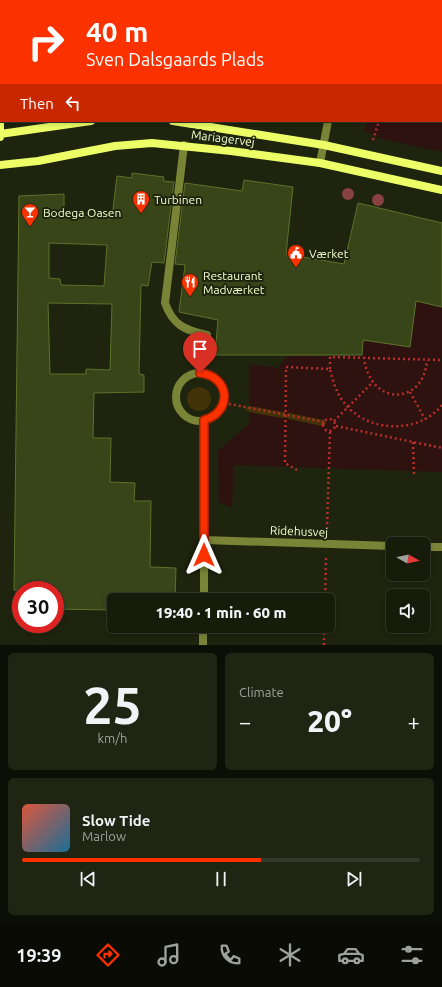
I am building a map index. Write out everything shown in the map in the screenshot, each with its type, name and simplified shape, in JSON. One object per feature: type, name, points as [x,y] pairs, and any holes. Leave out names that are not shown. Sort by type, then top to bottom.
[{"type":"street","points":[[0,0],[0,137]]},
{"type":"street","points":[[0,134],[84,122]]},
{"type":"street","name":"Mariagervej","points":[[184,122],[207,124],[324,145],[442,171]]},
{"type":"street","points":[[320,163],[328,122]]},
{"type":"street","name":"Mariagervej","points":[[0,165],[38,161],[115,146],[152,144],[184,145],[320,163],[442,190]]},
{"type":"street","points":[[184,145],[165,303],[170,317],[179,325],[192,332],[207,335]]},
{"type":"street","points":[[200,373],[207,374],[219,383],[223,389],[224,403],[216,415],[204,420],[196,420],[183,413],[177,399],[180,384],[185,378],[200,373]]},
{"type":"street","points":[[204,420],[204,593]]},
{"type":"street","name":"Ridehusvej","points":[[204,540],[386,546]]},
{"type":"street","points":[[430,547],[442,547]]},
{"type":"street","points":[[203,633],[203,645]]},
{"type":"path","points":[[368,154],[379,122]]},
{"type":"path","points":[[192,332],[200,373]]},
{"type":"path","points":[[442,360],[330,357],[330,369],[338,394],[347,406],[360,417],[375,424],[392,427],[408,425],[425,419],[442,404]]},
{"type":"path","points":[[364,357],[365,368],[372,383],[379,390],[389,394],[410,392],[423,378],[427,360]]},
{"type":"path","points":[[297,470],[285,463],[286,367],[330,369]]},
{"type":"path","points":[[334,421],[347,406],[372,383]]},
{"type":"path","points":[[410,392],[425,419]]},
{"type":"path","points":[[224,403],[324,422],[328,419],[334,421],[336,426]]},
{"type":"path","points":[[324,422],[323,427],[330,432]]},
{"type":"path","points":[[325,593],[330,432],[336,426]]},
{"type":"path","points":[[336,426],[442,448]]},
{"type":"path","points":[[413,442],[414,474]]},
{"type":"path","points":[[324,633],[324,645]]},
{"type":"shaded area","points":[[368,122],[442,122],[442,152],[382,139],[364,131]]},
{"type":"shaded area","points":[[417,301],[442,307],[442,472],[234,465],[232,508],[219,502],[218,451],[249,424],[249,364],[278,368],[288,355],[362,355],[363,340],[409,347]]},
{"type":"shaded area","points":[[199,387],[207,391],[211,399],[207,407],[199,411],[191,407],[187,399],[191,391]]},
{"type":"building","points":[[132,173],[164,177],[163,181],[174,182],[164,263],[152,262],[148,286],[141,285],[139,374],[144,375],[144,392],[94,393],[93,438],[111,438],[110,482],[135,483],[134,501],[151,501],[150,567],[176,568],[175,593],[107,593],[107,610],[64,609],[64,581],[14,581],[19,196],[64,194],[64,216],[112,217],[117,176],[132,178]],"holes":[[[49,243],[107,245],[104,286],[61,285],[60,279],[49,278]],[[48,303],[112,304],[110,370],[86,369],[86,374],[50,374]]]},
{"type":"building","name":"Værket","points":[[244,180],[293,187],[286,254],[344,264],[358,203],[442,223],[442,307],[416,301],[410,347],[363,340],[362,355],[215,355],[218,320],[179,312],[185,265],[175,264],[185,183],[242,191]]},
{"type":"waterway","points":[[249,409],[283,415]]},
{"type":"waterway","points":[[289,416],[323,423]]},
{"type":"place","name":"Turbinen","points":[[141,214]]},
{"type":"place","name":"Bodega Oasen","points":[[30,227]]},
{"type":"place","name":"Værket","points":[[296,268]]},
{"type":"place","name":"Restaurant Madværket","points":[[190,297]]},
{"type":"route","points":[[200,373],[214,377],[223,389],[224,397],[224,403],[216,415],[210,419],[204,420],[204,555]]}]
